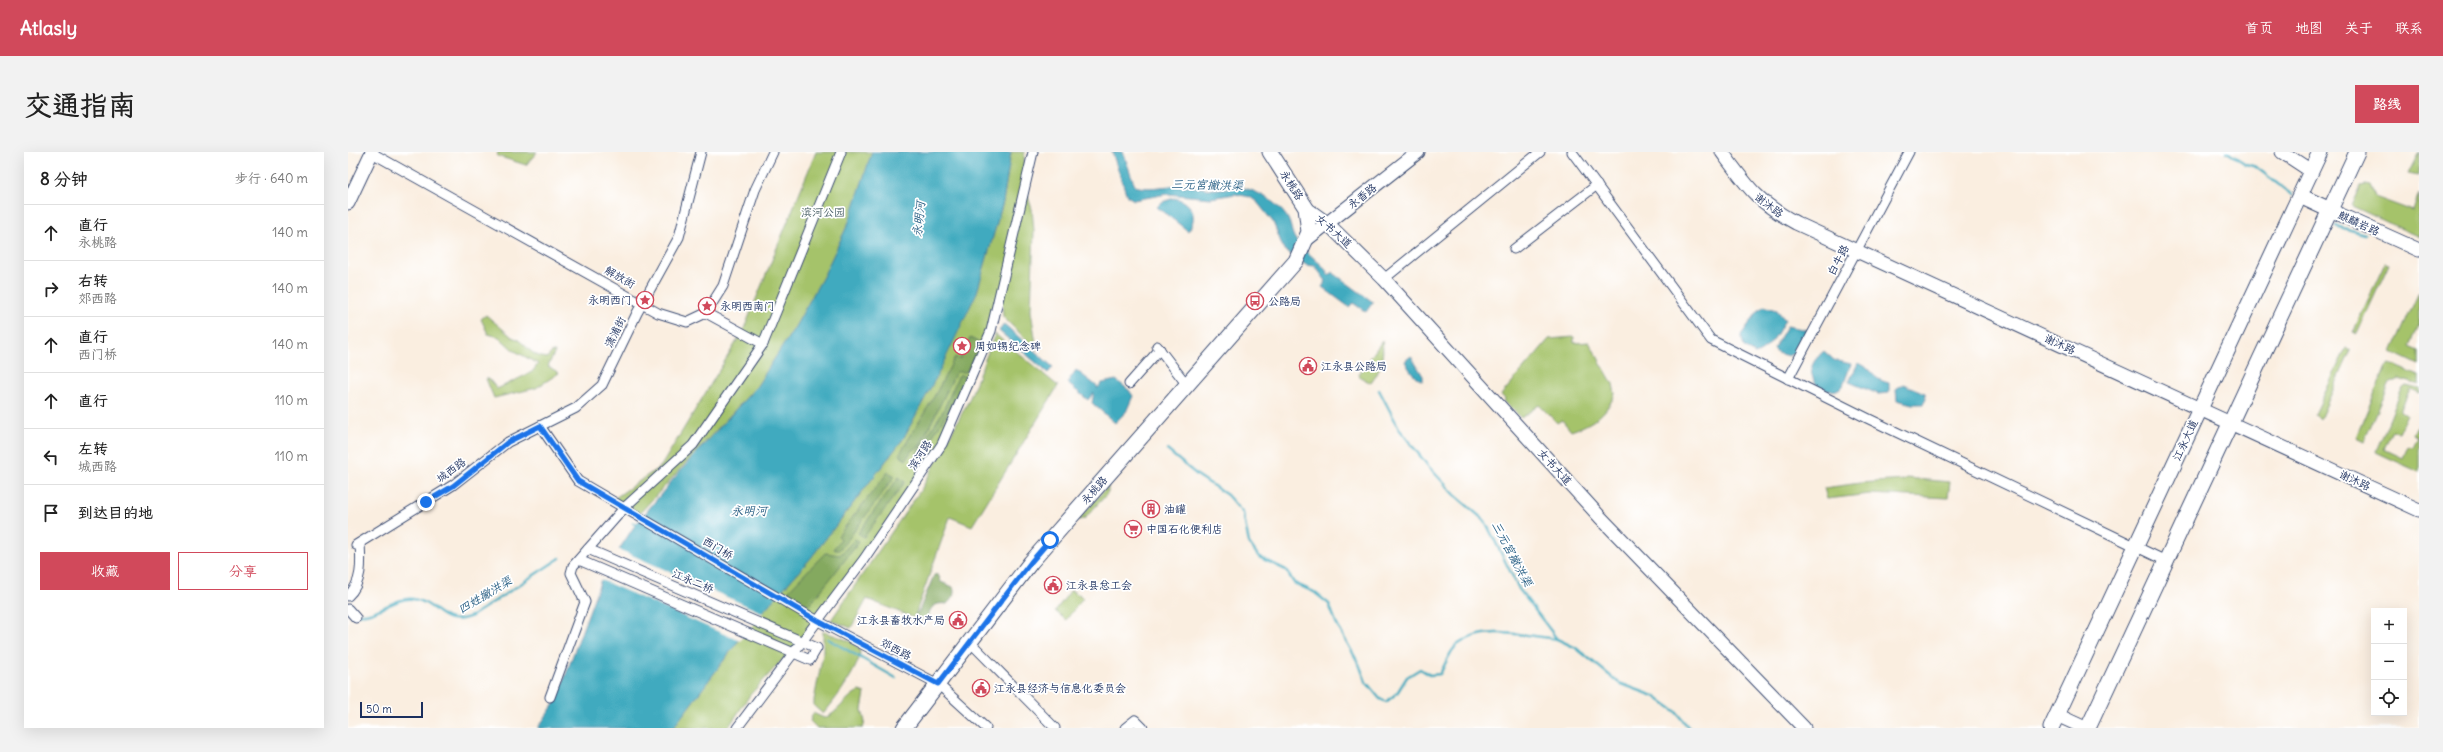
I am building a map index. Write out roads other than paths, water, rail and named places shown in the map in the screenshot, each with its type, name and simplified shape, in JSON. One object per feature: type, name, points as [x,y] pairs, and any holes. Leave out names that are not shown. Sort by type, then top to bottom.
[{"type":"main road","name":"永桃路","points":[[904,728],[1031,562],[1296,261],[1309,232],[1307,214],[1270,152]]},
{"type":"main road","name":"永香路","points":[[1306,240],[1418,152]]},
{"type":"main road","name":"谢沐路","points":[[1722,152],[1755,196],[1780,214],[2419,510]]},
{"type":"main road","points":[[2282,152],[2312,171]]},
{"type":"main road","name":"江永大道","points":[[2057,723],[2134,547],[2320,152]]},
{"type":"main road","points":[[2057,723],[2087,728],[2357,152]]},
{"type":"main road","points":[[348,203],[372,153]]},
{"type":"main road","name":"麒麟岩路","points":[[2300,196],[2419,250]]},
{"type":"main road","name":"女书大道","points":[[1307,214],[1327,223],[1384,279],[1600,517],[1804,728]]},
{"type":"street","name":"潇浦街","points":[[540,426],[576,408],[602,385],[679,237],[700,152]]},
{"type":"street","points":[[763,344],[706,313],[723,286],[755,190],[773,152]]},
{"type":"street","points":[[550,697],[586,602],[571,573],[588,549],[625,507],[694,445],[763,344],[841,152]]},
{"type":"street","name":"滨河路","points":[[737,728],[803,642],[942,444],[962,401],[991,331],[1033,152]]},
{"type":"street","points":[[1384,279],[1540,152]]},
{"type":"street","points":[[1572,152],[1704,333],[1711,340],[1788,379],[2134,547],[2166,561]]},
{"type":"street","name":"白牛路","points":[[1788,379],[1909,152]]},
{"type":"street","name":"解放街","points":[[372,153],[658,312],[687,322],[706,313]]},
{"type":"street","points":[[1514,249],[1597,185]]},
{"type":"street","points":[[1129,384],[1158,347],[1188,384]]},
{"type":"street","name":"西门桥","points":[[540,426],[578,481],[625,507],[786,603]]},
{"type":"street","name":"城西路","points":[[348,596],[354,590],[361,570],[358,544],[453,486],[508,442],[540,426]]},
{"type":"street","name":"江永二桥","points":[[588,549],[817,648],[810,660],[794,653]]},
{"type":"street","points":[[579,560],[794,653]]},
{"type":"street","name":"郊西路","points":[[786,603],[938,684],[986,728]]},
{"type":"street","points":[[348,609],[356,618]]},
{"type":"street","points":[[970,642],[1055,728]]},
{"type":"street","points":[[1125,728],[1135,720],[1143,728]]},
{"type":"water","name":"永明河","points":[[872,152],[1011,152],[1003,202],[977,292],[938,374],[903,439],[810,559],[748,628],[673,728],[538,728],[556,701],[603,574],[633,528],[675,477],[757,386],[795,327],[824,275],[849,222]]},
{"type":"water","points":[[1112,152],[1123,152],[1135,186],[1150,188],[1183,186],[1214,189],[1238,187],[1252,190],[1266,197],[1283,211],[1288,219],[1297,242],[1326,270],[1329,275],[1332,272],[1373,302],[1366,312],[1353,303],[1349,307],[1322,287],[1326,281],[1315,266],[1306,265],[1284,250],[1273,222],[1257,202],[1250,197],[1235,194],[1211,198],[1167,194],[1134,200],[1127,196]]},
{"type":"water","points":[[1174,198],[1185,202],[1192,210],[1193,220],[1188,231],[1157,207],[1162,202]]},
{"type":"water","points":[[1764,306],[1777,310],[1785,320],[1769,345],[1755,354],[1744,347],[1741,335],[1758,311]]},
{"type":"water","points":[[1004,324],[1053,367],[1048,373],[999,331]]},
{"type":"water","points":[[1787,326],[1808,330],[1794,353],[1788,356],[1777,353],[1774,348]]},
{"type":"water","points":[[1824,351],[1834,360],[1851,364],[1843,386],[1839,390],[1828,391],[1818,388],[1813,377],[1813,364]]},
{"type":"water","points":[[1411,356],[1423,376],[1423,381],[1415,376],[1406,364],[1405,361]]},
{"type":"water","points":[[1858,363],[1863,365],[1874,376],[1889,383],[1889,393],[1878,394],[1849,382]]},
{"type":"water","points":[[1076,370],[1098,387],[1097,389],[1102,383],[1116,380],[1129,390],[1133,396],[1126,412],[1115,423],[1092,403],[1094,392],[1088,400],[1067,383]]},
{"type":"water","points":[[1903,384],[1925,393],[1926,398],[1923,404],[1912,404],[1897,400],[1896,389]]},
{"type":"waterway","points":[[2227,152],[2246,164],[2256,167],[2292,195]]},
{"type":"waterway","points":[[2336,226],[2365,234]]},
{"type":"waterway","name":"三元宫撇洪渠","points":[[1379,390],[1400,430],[1428,466],[1456,496],[1485,521],[1519,589],[1557,639],[1576,648],[1619,683],[1654,696],[1675,711],[1689,728]]},
{"type":"waterway","name":"三元宫撇洪渠","points":[[1167,450],[1197,475],[1227,495],[1243,513],[1249,543],[1259,557],[1286,570],[1294,583],[1314,592],[1329,604],[1337,625],[1359,664],[1366,682],[1380,699],[1386,702],[1397,693],[1407,677],[1420,669],[1430,675],[1440,674],[1454,648],[1468,639],[1492,633],[1519,634],[1557,639]]},
{"type":"waterway","name":"四姓撇洪渠","points":[[633,523],[638,525]]},
{"type":"waterway","name":"四姓撇洪渠","points":[[356,614],[371,613],[399,601],[413,599],[422,601],[446,617],[461,619],[472,616],[560,558]]},
{"type":"waterway","points":[[828,639],[896,678]]},
{"type":"place","name":"永明西门","points":[[645,300]]},
{"type":"place","name":"公路局","points":[[1255,301]]},
{"type":"place","name":"永明西南门","points":[[707,306]]},
{"type":"place","name":"周如锡纪念碑","points":[[962,346]]},
{"type":"place","name":"江永县公路局","points":[[1308,366]]},
{"type":"place","name":"油罐","points":[[1151,509]]},
{"type":"place","name":"中国石化便利店","points":[[1133,529]]},
{"type":"place","name":"江永县总工会","points":[[1053,585]]},
{"type":"place","name":"江永县畜牧水产局","points":[[958,620]]},
{"type":"place","name":"江永县经济与信息化委员会","points":[[981,688]]},
{"type":"park label","name":"滨河公园","points":[[823,212]]}]
